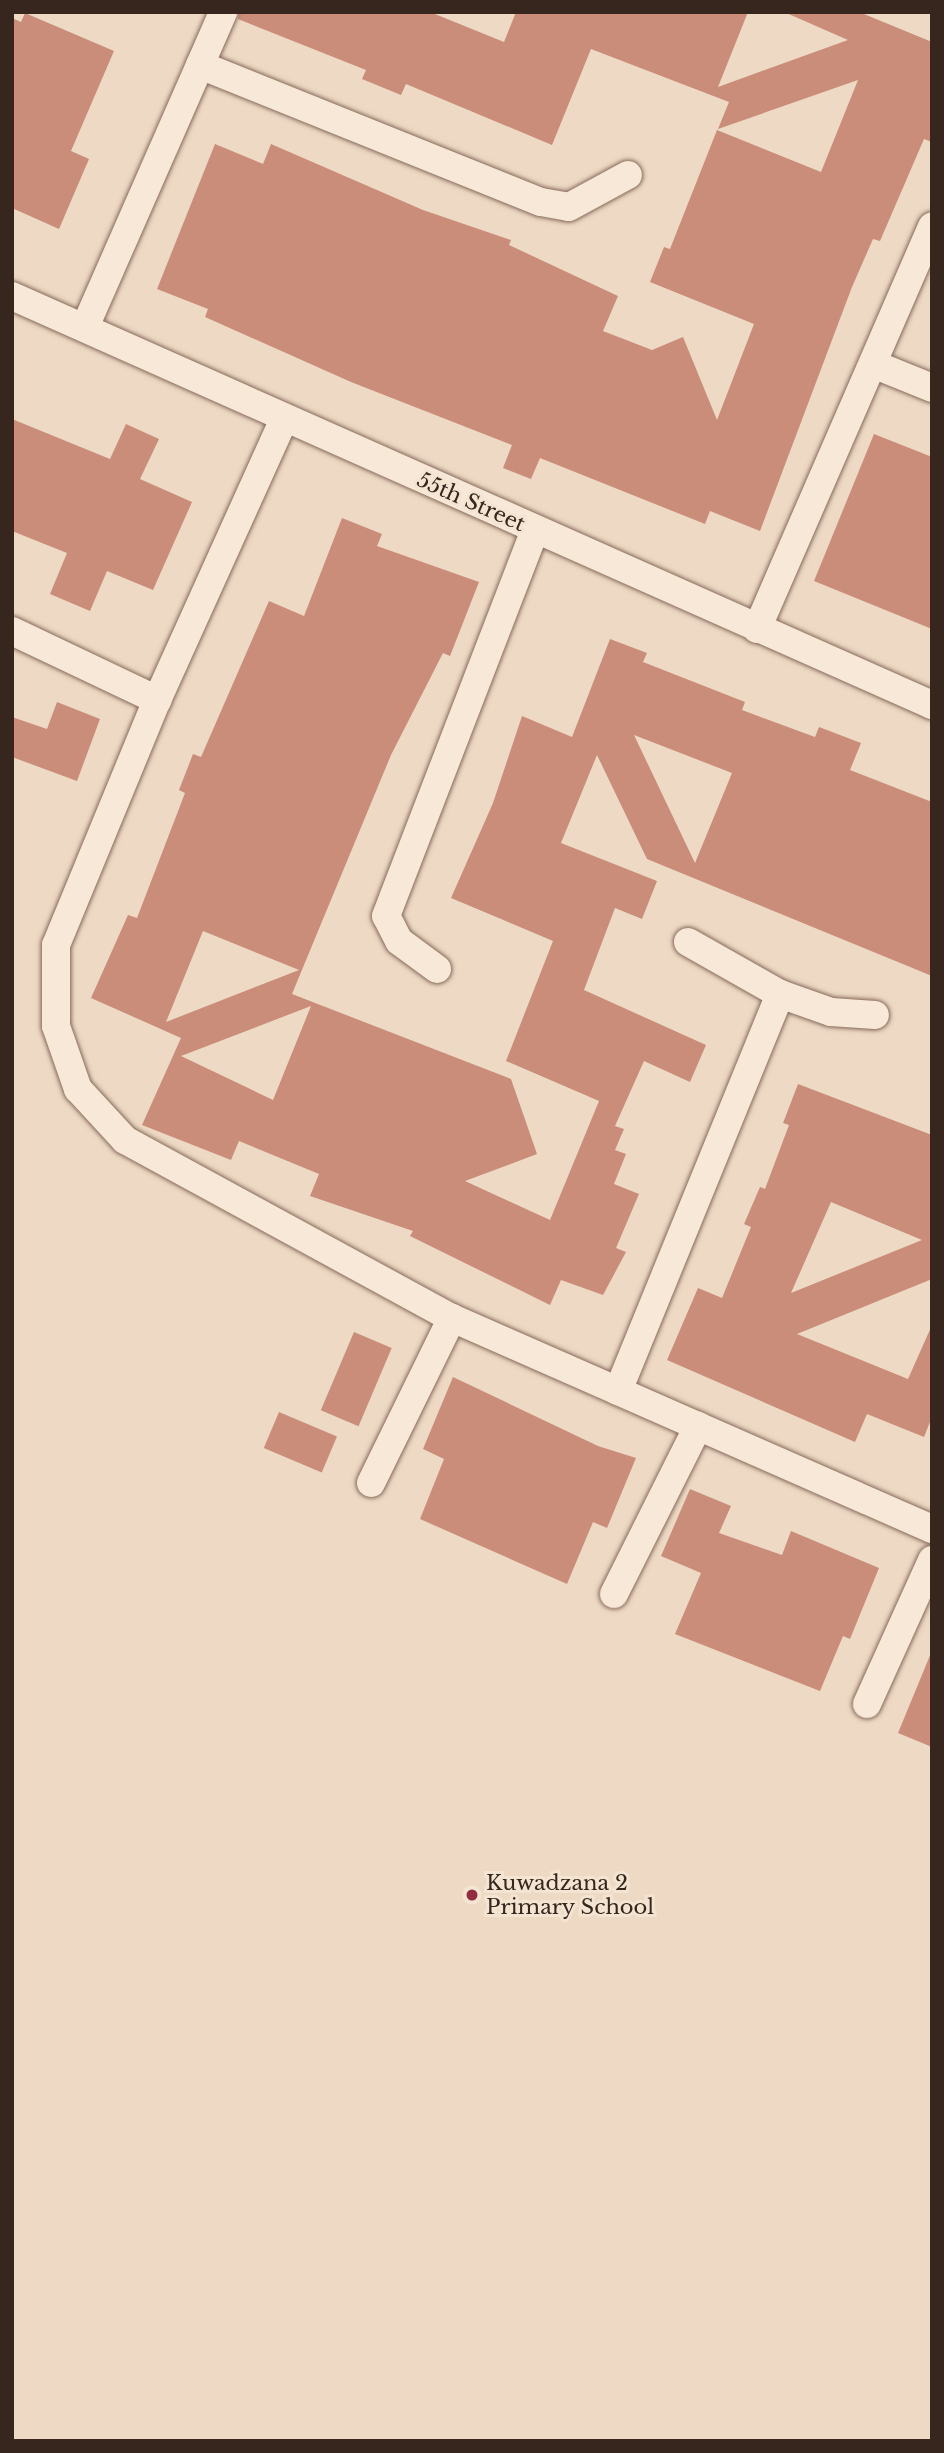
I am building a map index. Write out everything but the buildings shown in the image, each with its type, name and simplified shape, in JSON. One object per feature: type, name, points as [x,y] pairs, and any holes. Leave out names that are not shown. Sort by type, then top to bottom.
[{"type":"street","points":[[85,327],[223,12]]},
{"type":"street","points":[[200,65],[541,202],[569,207],[628,175]]},
{"type":"street","points":[[757,629],[932,226]]},
{"type":"street","name":"55th Street","points":[[12,296],[932,705]]},
{"type":"street","points":[[873,364],[932,388]]},
{"type":"street","points":[[284,419],[157,700],[56,945],[56,1026],[78,1089],[125,1140],[452,1318],[932,1529]]},
{"type":"street","points":[[437,969],[399,941],[386,916],[535,530]]},
{"type":"street","points":[[12,631],[157,700]]},
{"type":"street","points":[[688,942],[780,994],[831,1012],[875,1015]]},
{"type":"street","points":[[618,1391],[780,994]]},
{"type":"street","points":[[371,1483],[452,1318]]},
{"type":"street","points":[[614,1594],[698,1426]]},
{"type":"street","points":[[867,1704],[932,1560]]},
{"type":"place","name":"Kuwadzana 2 Primary School","points":[[472,1895]]}]
